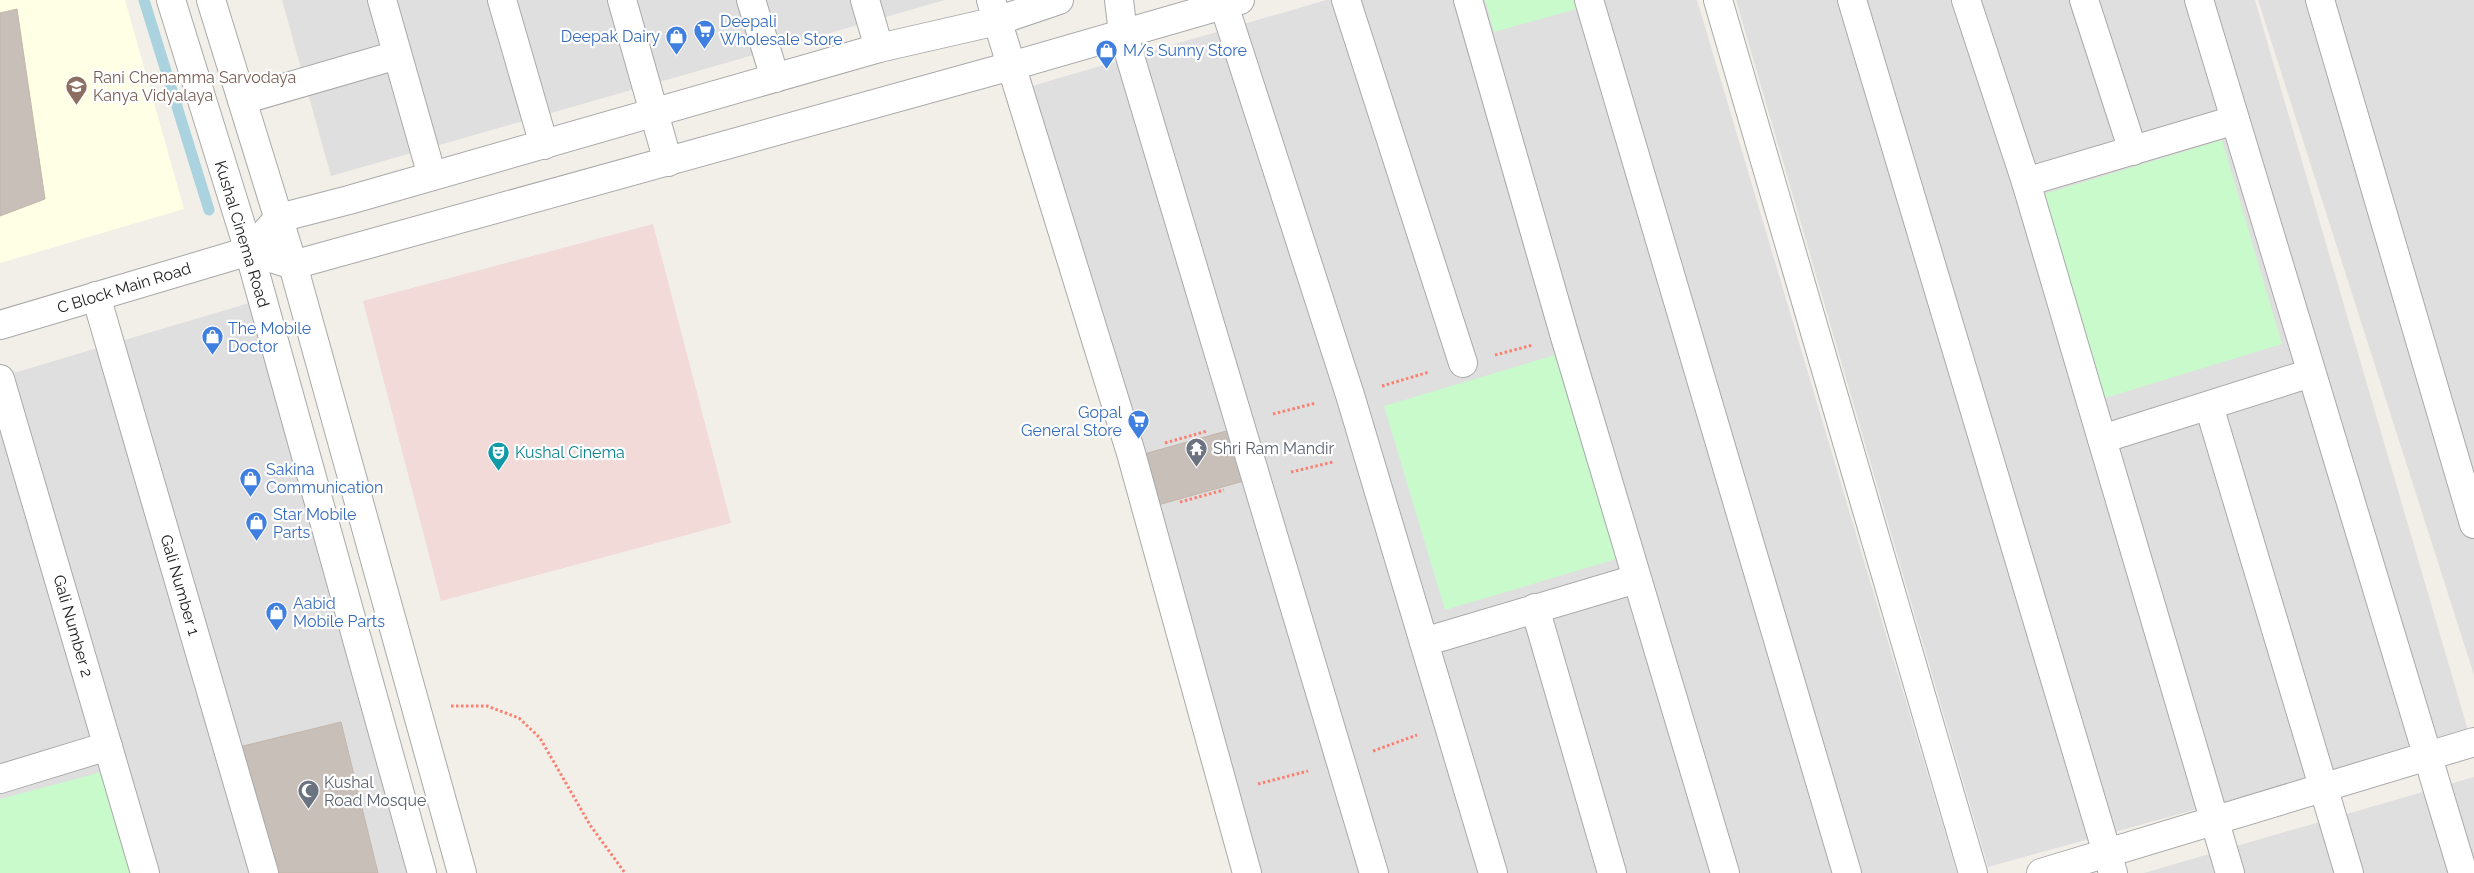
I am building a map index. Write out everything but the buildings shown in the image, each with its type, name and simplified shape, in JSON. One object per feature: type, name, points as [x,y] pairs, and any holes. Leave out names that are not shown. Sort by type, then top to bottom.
[{"type":"street","name":"Kushal Cinema Road","points":[[171,0],[249,251],[422,873]]},
{"type":"street","points":[[211,0],[293,265],[462,873]]},
{"type":"street","points":[[382,0],[432,176]]},
{"type":"street","points":[[502,0],[544,145]]},
{"type":"street","points":[[622,0],[668,162]]},
{"type":"street","points":[[751,0],[775,78]]},
{"type":"street","points":[[865,0],[879,48]]},
{"type":"street","points":[[1059,0],[994,11],[879,48],[544,145],[279,218],[249,251],[293,265],[1011,66],[1232,2],[1493,873]]},
{"type":"street","points":[[1119,0],[1123,33],[1374,873]]},
{"type":"street","points":[[1346,0],[1463,362]]},
{"type":"street","points":[[1468,0],[1636,579],[1725,873]]},
{"type":"street","points":[[1589,0],[1847,873]]},
{"type":"street","points":[[1718,0],[1973,873]]},
{"type":"street","points":[[1852,0],[2110,863]]},
{"type":"street","points":[[1966,0],[2026,182],[2230,873]]},
{"type":"street","points":[[2084,0],[2132,151]]},
{"type":"street","points":[[2200,0],[2463,873]]},
{"type":"street","points":[[2320,0],[2474,524]]},
{"type":"street","points":[[994,11],[1131,453],[1247,873]]},
{"type":"street","points":[[242,100],[397,55]]},
{"type":"street","points":[[2026,182],[2235,120]]},
{"type":"street","name":"C Block Main Road","points":[[0,325],[249,251]]},
{"type":"street","name":"Gali Number 1","points":[[96,296],[264,873]]},
{"type":"street","points":[[2102,439],[2311,373]]},
{"type":"street","name":"Gali Number 2","points":[[0,379],[145,873]]},
{"type":"street","points":[[2209,406],[2349,873]]},
{"type":"street","points":[[1424,642],[1636,579]]},
{"type":"street","points":[[1535,608],[1612,873]]},
{"type":"street","points":[[2041,873],[2110,863],[2214,820],[2474,742]]},
{"type":"street","points":[[0,778],[108,746]]},
{"type":"street","points":[[402,802],[439,792]]},
{"type":"path","points":[[415,706],[487,706],[518,718],[540,738],[590,825],[625,873]]},
{"type":"shaded area","name":"Rani Chenamma Sarvodaya Kanya Vidyalaya","points":[[0,0],[125,0],[184,209],[0,263]]},
{"type":"shaded area","points":[[282,0],[945,0],[331,176]]},
{"type":"shaded area","points":[[1326,0],[1697,0],[1957,873],[1259,873],[1032,86]]},
{"type":"shaded area","points":[[1736,0],[2255,0],[2469,734],[1988,867]]},
{"type":"shaded area","points":[[2258,0],[2474,0],[2474,675]]},
{"type":"shaded area","points":[[653,224],[731,523],[441,601],[363,301]]},
{"type":"shaded area","points":[[266,298],[420,873],[0,873],[0,377]]},
{"type":"shaded area","points":[[2474,777],[2474,873],[2144,873]]},
{"type":"green space","points":[[1485,0],[1577,0],[1580,8],[1494,32]]},
{"type":"green space","points":[[2222,140],[2282,344],[2105,398],[2044,194]]},
{"type":"green space","points":[[1562,353],[1623,557],[1445,610],[1384,406]]},
{"type":"green space","points":[[102,772],[134,873],[0,873],[0,799]]},
{"type":"waterway","points":[[144,0],[209,210]]},
{"type":"place","name":"Deepali Wholesale Store","points":[[704,49]]},
{"type":"place","name":"Deepak Dairy","points":[[676,55]]},
{"type":"place","name":"M/s Sunny Store","points":[[1107,69]]},
{"type":"place","name":"Rani Chenamma Sarvodaya Kanya Vidyalaya","points":[[77,105]]},
{"type":"place","name":"The Mobile Doctor","points":[[212,356]]},
{"type":"place","name":"Gopal General Store","points":[[1138,440]]},
{"type":"place","name":"Shri Ram Mandir","points":[[1197,467]]},
{"type":"place","name":"Kushal Cinema","points":[[499,471]]},
{"type":"place","name":"Sakina Communication","points":[[250,497]]},
{"type":"place","name":"Star Mobile Parts","points":[[257,542]]},
{"type":"place","name":"Aabid Mobile Parts","points":[[277,631]]},
{"type":"place","name":"Kushal Road Mosque","points":[[308,810]]}]
